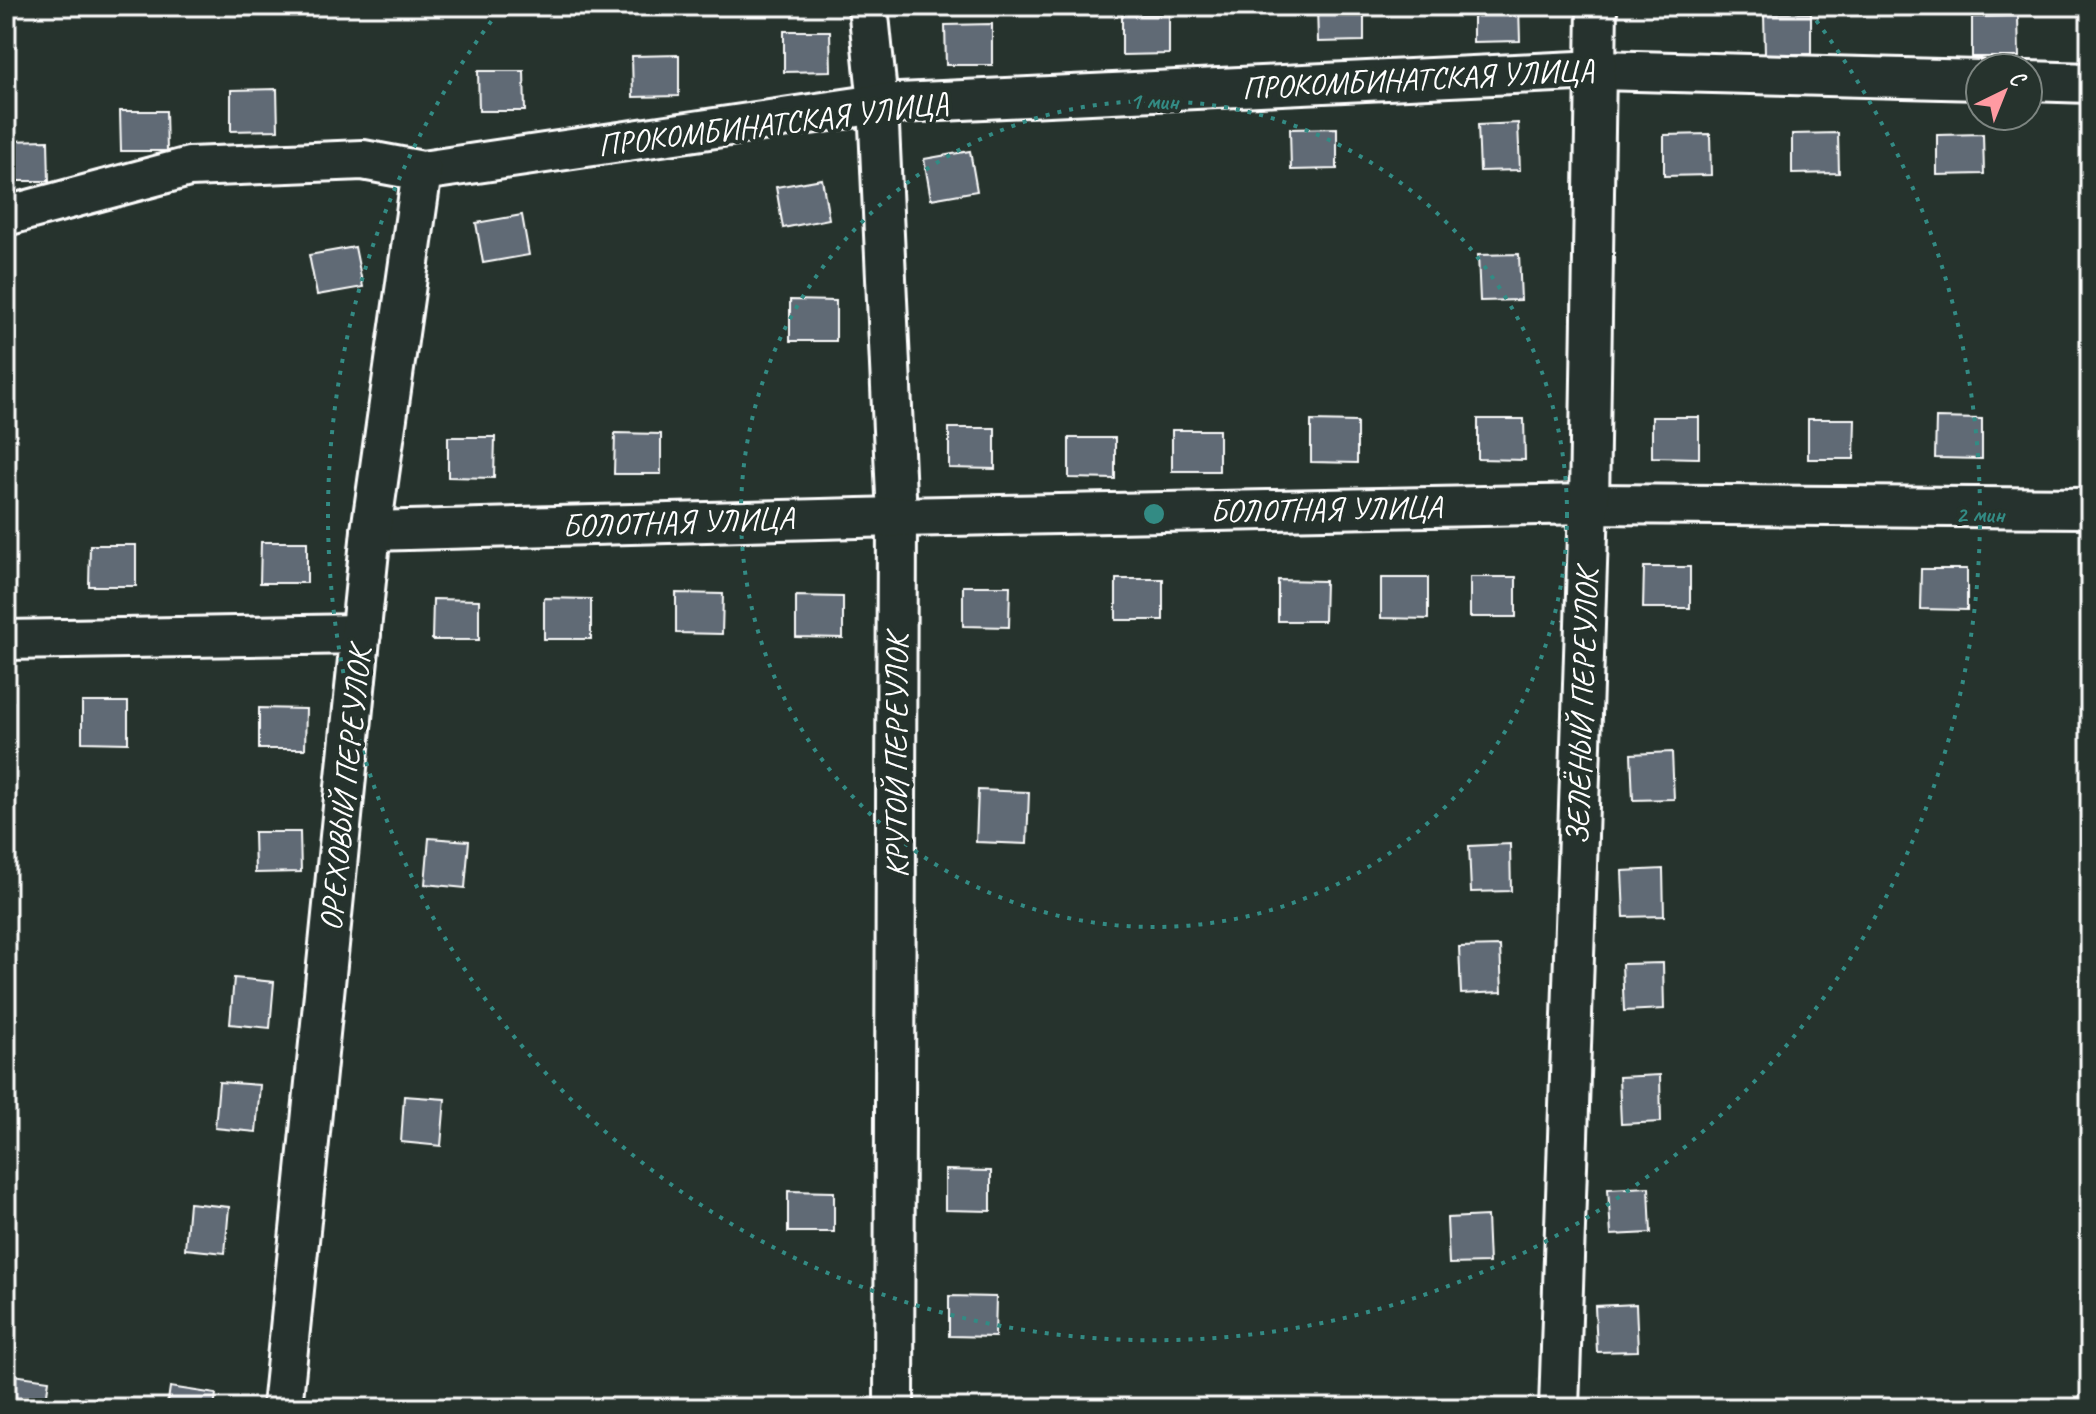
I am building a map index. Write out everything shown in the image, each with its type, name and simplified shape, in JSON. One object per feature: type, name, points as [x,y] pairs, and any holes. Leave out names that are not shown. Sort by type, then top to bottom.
[{"type":"street","name":"КРУТОЙ ПЕРЕУЛОК","points":[[868,6],[878,104],[897,517],[894,1408]]},
{"type":"street","name":"ЗЕЛЁНЫЙ ПЕРЕУЛОК","points":[[1559,1408],[1589,504],[1597,6]]},
{"type":"street","name":"ПРОКОМБИНАТСКАЯ УЛИЦА","points":[[6,216],[189,167],[363,160],[422,171],[878,104],[1598,70],[1964,80]]},
{"type":"street","points":[[2044,82],[2090,83]]},
{"type":"street","name":"ОРЕХОВЫЙ ПЕРЕУЛОК","points":[[282,1408],[371,531],[422,171]]},
{"type":"street","name":"БОЛОТНАЯ УЛИЦА","points":[[371,531],[1589,504],[2090,508]]},
{"type":"street","points":[[6,640],[361,634]]},
{"type":"building","points":[[1317,6],[1364,6],[1364,41],[1318,42]]},
{"type":"building","points":[[1473,6],[1519,6],[1520,41],[1473,42]]},
{"type":"building","points":[[1811,13],[1811,54],[1765,54],[1764,14]]},
{"type":"building","points":[[1122,14],[1169,14],[1169,54],[1122,55]]},
{"type":"building","points":[[2018,16],[2019,52],[1972,52],[1972,17]]},
{"type":"building","points":[[992,24],[992,65],[946,65],[945,25]]},
{"type":"building","points":[[784,31],[830,31],[831,71],[784,72]]},
{"type":"building","points":[[679,55],[679,96],[633,97],[632,56]]},
{"type":"building","points":[[478,71],[524,71],[525,111],[479,111]]},
{"type":"building","points":[[277,89],[278,130],[231,131],[231,90]]},
{"type":"building","points":[[120,111],[166,111],[167,151],[121,151]]},
{"type":"building","points":[[1518,123],[1520,170],[1480,171],[1478,125]]},
{"type":"building","points":[[1337,128],[1337,169],[1291,170],[1290,129]]},
{"type":"building","points":[[1838,133],[1839,173],[1792,174],[1792,134]]},
{"type":"building","points":[[1710,134],[1711,175],[1664,176],[1664,135]]},
{"type":"building","points":[[1983,134],[1984,174],[1937,175],[1937,135]]},
{"type":"building","points":[[48,140],[49,181],[6,181],[6,141]]},
{"type":"building","points":[[970,151],[977,191],[931,199],[924,159]]},
{"type":"building","points":[[822,179],[829,219],[783,228],[776,187]]},
{"type":"building","points":[[522,215],[529,255],[483,263],[476,223]]},
{"type":"building","points":[[355,247],[363,287],[317,295],[309,255]]},
{"type":"building","points":[[1519,254],[1521,300],[1480,301],[1478,255]]},
{"type":"building","points":[[790,300],[836,301],[836,341],[790,341]]},
{"type":"building","points":[[1652,417],[1699,417],[1699,458],[1652,457]]},
{"type":"building","points":[[1936,418],[1982,419],[1982,459],[1935,458]]},
{"type":"building","points":[[1478,419],[1524,419],[1525,460],[1478,459]]},
{"type":"building","points":[[1808,419],[1855,419],[1854,459],[1808,459]]},
{"type":"building","points":[[1311,421],[1357,422],[1357,463],[1311,462]]},
{"type":"building","points":[[949,428],[995,428],[995,469],[949,468]]},
{"type":"building","points":[[1172,430],[1219,430],[1219,471],[1172,471]]},
{"type":"building","points":[[615,433],[661,434],[661,474],[614,474]]},
{"type":"building","points":[[448,437],[495,437],[494,478],[448,477]]},
{"type":"building","points":[[1069,438],[1115,438],[1115,479],[1069,478]]},
{"type":"building","points":[[261,542],[307,542],[307,583],[260,583]]},
{"type":"building","points":[[90,545],[136,545],[136,586],[89,586]]},
{"type":"building","points":[[1644,567],[1690,567],[1690,608],[1643,608]]},
{"type":"building","points":[[1921,569],[1967,569],[1967,610],[1920,609]]},
{"type":"building","points":[[1470,577],[1516,577],[1516,617],[1470,617]]},
{"type":"building","points":[[1381,578],[1428,578],[1428,619],[1381,618]]},
{"type":"building","points":[[1116,579],[1163,579],[1163,620],[1116,620]]},
{"type":"building","points":[[1278,580],[1325,581],[1324,621],[1278,621]]},
{"type":"building","points":[[963,586],[1010,586],[1009,627],[963,626]]},
{"type":"building","points":[[676,593],[723,594],[722,634],[676,633]]},
{"type":"building","points":[[796,596],[843,597],[843,638],[796,637]]},
{"type":"building","points":[[544,598],[591,599],[591,639],[544,639]]},
{"type":"building","points":[[433,599],[479,600],[479,640],[432,640]]},
{"type":"building","points":[[6,702],[13,702],[13,743],[6,742]]},
{"type":"building","points":[[82,702],[128,702],[128,743],[82,742]]},
{"type":"building","points":[[259,708],[306,709],[305,749],[259,749]]},
{"type":"building","points":[[1672,752],[1674,799],[1633,800],[1631,754]]},
{"type":"building","points":[[978,790],[1029,792],[1027,844],[976,842]]},
{"type":"building","points":[[254,832],[300,832],[301,872],[255,873]]},
{"type":"building","points":[[429,838],[469,841],[465,888],[425,884]]},
{"type":"building","points":[[1510,844],[1511,891],[1471,892],[1469,846]]},
{"type":"building","points":[[1663,869],[1664,916],[1624,917],[1622,871]]},
{"type":"building","points":[[1500,946],[1502,992],[1461,994],[1459,947]]},
{"type":"building","points":[[1663,963],[1664,1009],[1624,1011],[1622,964]]},
{"type":"building","points":[[234,978],[274,982],[270,1028],[230,1024]]},
{"type":"building","points":[[1660,1075],[1661,1122],[1621,1124],[1619,1077]]},
{"type":"building","points":[[219,1082],[260,1085],[256,1132],[215,1128]]},
{"type":"building","points":[[404,1096],[445,1099],[441,1146],[401,1142]]},
{"type":"building","points":[[945,1170],[991,1171],[991,1211],[945,1210]]},
{"type":"building","points":[[1649,1187],[1651,1233],[1611,1235],[1608,1189]]},
{"type":"building","points":[[788,1191],[834,1192],[834,1232],[788,1232]]},
{"type":"building","points":[[189,1203],[229,1207],[225,1253],[185,1249]]},
{"type":"building","points":[[1487,1216],[1489,1263],[1449,1264],[1447,1218]]},
{"type":"building","points":[[949,1296],[996,1297],[995,1337],[949,1336]]},
{"type":"building","points":[[1636,1304],[1638,1351],[1597,1352],[1595,1306]]},
{"type":"building","points":[[6,1374],[49,1380],[45,1408],[6,1408]]},
{"type":"building","points":[[170,1387],[216,1394],[214,1408],[167,1408]]}]
